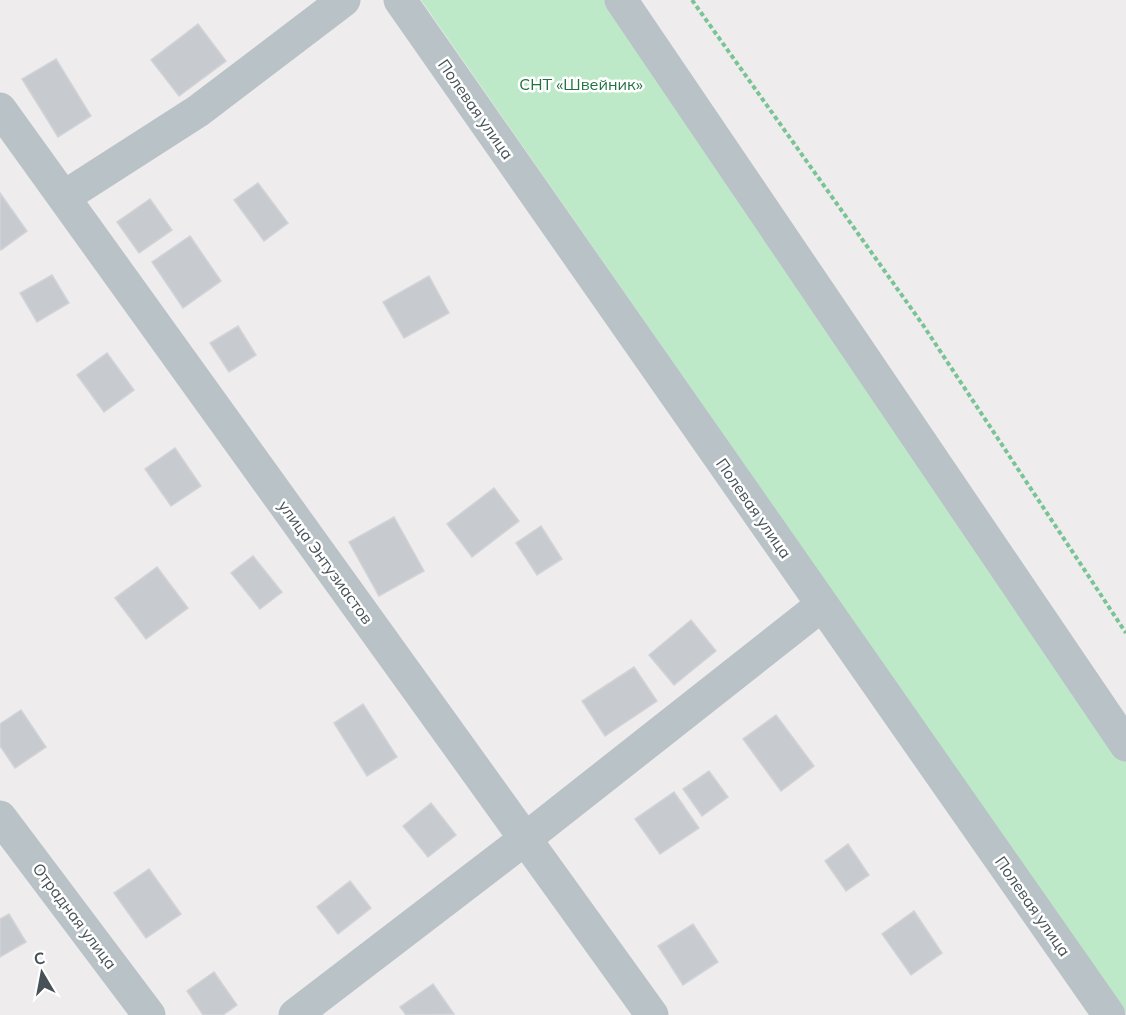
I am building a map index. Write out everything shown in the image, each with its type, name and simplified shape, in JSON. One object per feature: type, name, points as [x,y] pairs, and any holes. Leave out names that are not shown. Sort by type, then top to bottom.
[{"type":"street","points":[[64,197],[198,111],[344,0]]},
{"type":"street","name":"Полевая улица","points":[[400,0],[1109,1015]]},
{"type":"street","points":[[621,0],[1126,745]]},
{"type":"street","name":"улица Энтузиастов","points":[[0,109],[652,1015]]},
{"type":"street","points":[[294,1015],[525,839],[822,605]]},
{"type":"street","name":"Отрадная улица","points":[[4,831],[149,1015]]},
{"type":"path","points":[[692,0],[923,326],[1126,633]]},
{"type":"green space","name":"СНТ «Швейник»","points":[[421,0],[624,0],[1126,753],[1126,1013]]},
{"type":"building","points":[[198,24],[226,61],[179,96],[151,60]]},
{"type":"building","points":[[56,59],[91,116],[58,137],[22,79]]},
{"type":"building","points":[[258,183],[288,223],[264,241],[234,200]]},
{"type":"building","points":[[0,193],[27,231],[1,250],[0,249]]},
{"type":"building","points":[[150,199],[172,230],[139,253],[117,222]]},
{"type":"building","points":[[190,236],[221,281],[183,308],[152,262]]},
{"type":"building","points":[[52,275],[69,303],[37,322],[20,293]]},
{"type":"building","points":[[429,276],[449,313],[404,338],[383,302]]},
{"type":"building","points":[[238,326],[256,355],[229,372],[210,343]]},
{"type":"building","points":[[107,353],[134,390],[104,412],[77,375]]},
{"type":"building","points":[[175,448],[201,486],[171,506],[145,469]]},
{"type":"building","points":[[494,488],[519,521],[472,557],[447,524]]},
{"type":"building","points":[[394,517],[424,571],[379,596],[349,542]]},
{"type":"building","points":[[541,526],[562,559],[537,575],[516,543]]},
{"type":"building","points":[[253,556],[282,592],[260,609],[231,573]]},
{"type":"building","points":[[157,567],[188,608],[146,639],[115,598]]},
{"type":"building","points":[[691,620],[716,651],[674,685],[649,655]]},
{"type":"building","points":[[634,667],[657,701],[605,736],[582,701]]},
{"type":"building","points":[[363,704],[397,757],[367,776],[334,723]]},
{"type":"building","points":[[21,710],[46,747],[15,768],[0,746],[0,724]]},
{"type":"building","points":[[776,715],[814,766],[781,791],[743,739]]},
{"type":"building","points":[[709,771],[728,797],[702,816],[683,789]]},
{"type":"building","points":[[674,792],[699,828],[660,854],[635,819]]},
{"type":"building","points":[[431,803],[456,835],[428,857],[403,826]]},
{"type":"building","points":[[848,844],[869,875],[846,891],[825,861]]},
{"type":"building","points":[[149,869],[181,914],[146,938],[114,893]]},
{"type":"building","points":[[350,881],[371,908],[338,934],[317,907]]},
{"type":"building","points":[[914,911],[942,953],[911,975],[882,934]]},
{"type":"building","points":[[9,914],[26,942],[0,957],[0,919]]},
{"type":"building","points":[[693,924],[718,962],[683,985],[658,946]]},
{"type":"building","points":[[214,972],[237,1005],[223,1015],[203,1015],[187,991]]},
{"type":"building","points":[[433,984],[454,1014],[406,1015],[400,1007]]}]
